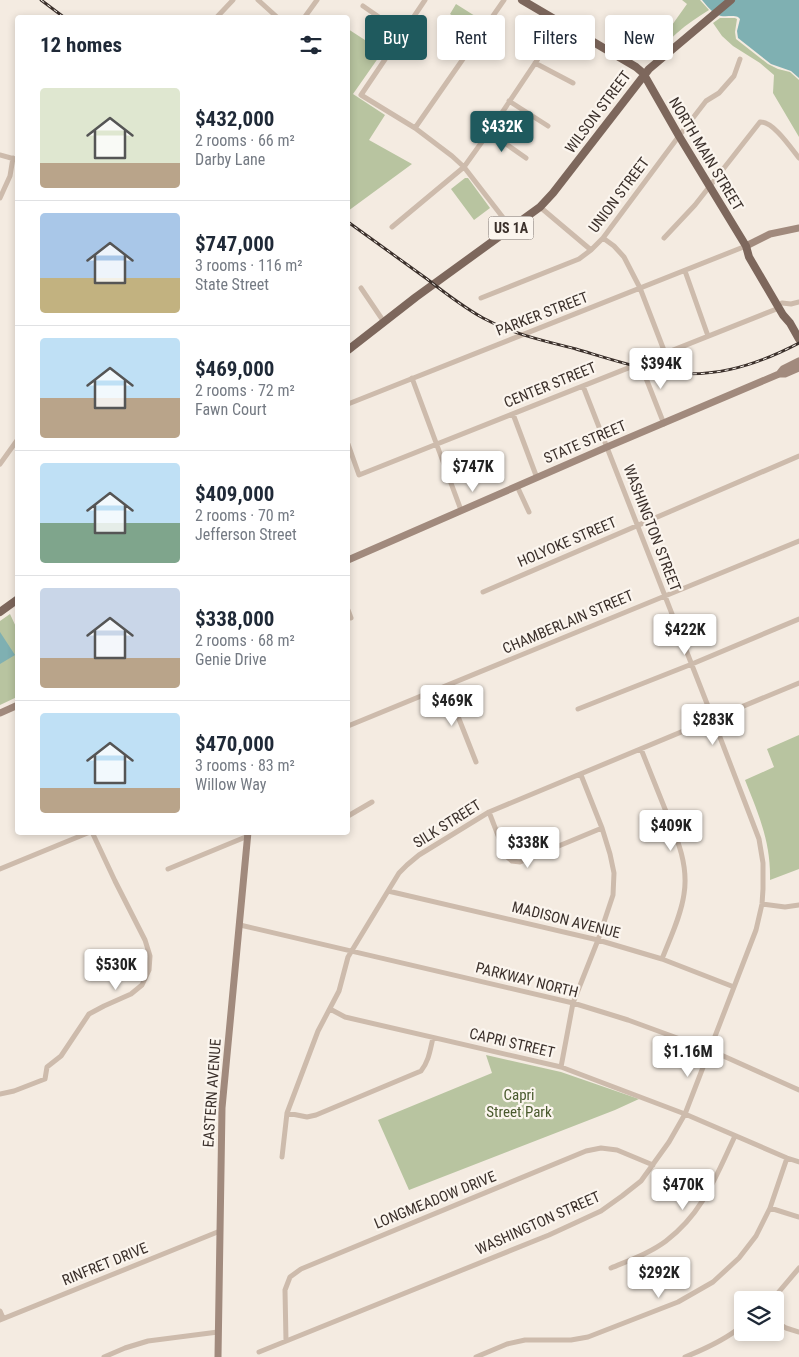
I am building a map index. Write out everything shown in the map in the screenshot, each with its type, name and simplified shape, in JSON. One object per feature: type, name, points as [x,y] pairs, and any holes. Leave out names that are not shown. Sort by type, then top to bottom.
[{"type":"main road","points":[[522,0],[548,15]]},
{"type":"main road","name":"WILSON STREET","points":[[350,348],[540,207],[553,194],[652,66],[731,0]]},
{"type":"main road","points":[[595,43],[636,67],[644,75]]},
{"type":"main road","name":"NORTH MAIN STREET","points":[[644,75],[746,246],[749,257],[781,305],[799,339]]},
{"type":"main road","points":[[0,612],[15,601]]},
{"type":"street","points":[[219,15],[232,0]]},
{"type":"street","points":[[258,0],[275,15]]},
{"type":"street","points":[[306,15],[317,0]]},
{"type":"street","points":[[414,15],[424,0]]},
{"type":"street","points":[[415,128],[504,0]]},
{"type":"street","points":[[363,6],[376,15]]},
{"type":"street","points":[[384,60],[361,95],[415,128],[452,156],[464,167],[511,228]]},
{"type":"street","points":[[392,227],[464,167],[538,60]]},
{"type":"street","name":"UNION STREET","points":[[480,298],[579,259],[591,250],[603,238],[706,102],[719,93],[734,76],[740,60]]},
{"type":"street","points":[[536,63],[573,84]]},
{"type":"street","points":[[510,101],[548,126]]},
{"type":"street","points":[[664,238],[691,210],[759,123],[763,121],[767,123],[799,157]]},
{"type":"street","points":[[490,132],[526,158]]},
{"type":"street","points":[[0,155],[15,159],[0,198]]},
{"type":"street","points":[[540,207],[591,250]]},
{"type":"street","points":[[746,246],[767,235],[799,228]]},
{"type":"street","points":[[603,238],[624,257],[640,288],[665,353]]},
{"type":"street","name":"PARKER STREET","points":[[350,403],[746,246]]},
{"type":"street","points":[[685,271],[708,336]]},
{"type":"street","points":[[361,288],[384,322]]},
{"type":"street","name":"CENTER STREET","points":[[350,450],[359,475],[781,305],[799,302]]},
{"type":"street","name":"STATE STREET","points":[[779,374],[783,369],[799,361]]},
{"type":"street","points":[[640,363],[664,424]]},
{"type":"street","name":"STATE STREET","points":[[350,559],[607,447],[779,374],[785,374],[799,368]]},
{"type":"street","points":[[412,378],[461,510]]},
{"type":"street","name":"WASHINGTON STREET","points":[[259,1352],[549,1235],[601,1211],[641,1181],[670,1142],[685,1114],[756,930],[762,904],[763,889],[763,863],[759,839],[583,386]]},
{"type":"street","points":[[513,414],[537,478]]},
{"type":"street","points":[[0,464],[15,443]]},
{"type":"street","name":"HOLYOKE STREET","points":[[483,592],[799,456]]},
{"type":"street","points":[[517,486],[529,512]]},
{"type":"street","name":"CHAMBERLAIN STREET","points":[[350,725],[799,541]]},
{"type":"street","points":[[578,709],[692,664],[799,618]]},
{"type":"street","name":"SILK STREET","points":[[282,1157],[287,1113],[318,1031],[339,991],[348,957],[403,869],[420,855],[489,812],[799,683]]},
{"type":"street","points":[[446,686],[476,762]]},
{"type":"street","points":[[0,713],[15,706]]},
{"type":"street","points":[[641,748],[678,842],[685,872],[684,893],[680,911],[662,959]]},
{"type":"street","points":[[561,1067],[573,1003],[598,940],[613,895],[614,873],[610,854],[581,775]]},
{"type":"street","points":[[350,815],[372,802]]},
{"type":"street","points":[[489,812],[506,856],[512,861],[520,862],[602,828]]},
{"type":"street","points":[[0,869],[84,835]]},
{"type":"street","points":[[0,1094],[14,1091],[45,1079],[48,1067],[61,1056],[90,1014],[131,994],[142,985],[149,970],[150,956],[145,940],[92,835]]},
{"type":"street","points":[[168,869],[246,835]]},
{"type":"street","name":"EASTERN AVENUE","points":[[218,1357],[222,1108],[248,835]]},
{"type":"street","name":"MADISON AVENUE","points":[[388,891],[598,940],[662,959],[734,987]]},
{"type":"street","points":[[762,904],[785,907],[799,905]]},
{"type":"street","name":"PARKWAY NORTH","points":[[240,925],[573,1003],[628,1020],[710,1050],[799,1090]]},
{"type":"street","name":"CAPRI STREET","points":[[330,1009],[345,1017],[561,1067],[685,1114],[799,1162]]},
{"type":"street","points":[[287,1113],[307,1117],[316,1115],[421,1071],[429,1058],[433,1038]]},
{"type":"street","points":[[611,1268],[666,1242],[686,1224],[701,1206],[735,1136]]},
{"type":"street","name":"LONGMEADOW DRIVE","points":[[286,1340],[284,1290],[290,1278],[300,1269],[586,1152],[601,1148],[617,1150],[653,1165]]},
{"type":"street","points":[[481,1356],[507,1344],[525,1340],[588,1338],[678,1302],[713,1282],[739,1258],[756,1236],[770,1208],[787,1158]]},
{"type":"street","points":[[770,1208],[799,1218]]},
{"type":"street","name":"RINFRET DRIVE","points":[[1,1319],[220,1231]]},
{"type":"street","points":[[780,1291],[799,1268]]},
{"type":"street","points":[[0,1311],[1,1319]]},
{"type":"street","points":[[784,1327],[799,1332]]},
{"type":"street","points":[[104,1357],[148,1341],[218,1332]]},
{"type":"street","points":[[685,1357],[705,1349],[734,1332]]},
{"type":"green space","points":[[682,0],[700,0],[709,10],[673,37],[673,24],[687,4]]},
{"type":"green space","points":[[456,4],[473,15],[451,15],[450,14]]},
{"type":"green space","points":[[720,18],[737,19],[736,39],[768,64],[790,72],[799,80],[799,137],[773,93],[774,75],[722,36],[713,23]]},
{"type":"green space","points":[[350,30],[365,40],[365,60],[377,60],[353,94],[385,115],[369,140],[412,164],[350,210]]},
{"type":"green space","points":[[465,178],[468,178],[490,208],[474,220],[451,189]]},
{"type":"green space","points":[[10,614],[15,625],[15,698],[0,705],[0,621]]},
{"type":"green space","points":[[799,735],[799,869],[770,880],[766,841],[745,780],[774,767],[767,749]]},
{"type":"green space","name":"Capri Street Park","points":[[486,1055],[561,1072],[639,1099],[409,1190],[378,1120],[492,1073]]},
{"type":"water","points":[[702,0],[799,0],[799,78],[791,71],[771,64],[738,38],[737,31],[740,19],[738,17],[718,15]]},
{"type":"water","points":[[0,632],[15,655],[0,664]]},
{"type":"railway","points":[[41,0],[61,15]]},
{"type":"railway","points":[[350,223],[454,300],[494,324],[627,364],[676,373],[695,374],[713,372],[748,365],[799,343]]}]
